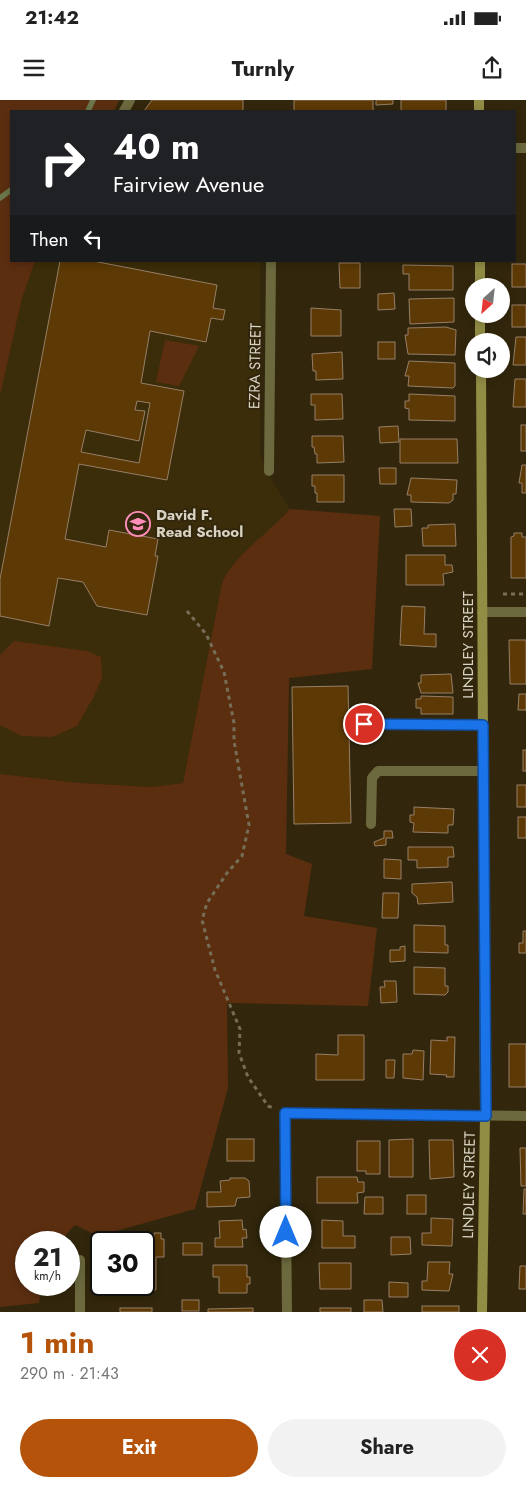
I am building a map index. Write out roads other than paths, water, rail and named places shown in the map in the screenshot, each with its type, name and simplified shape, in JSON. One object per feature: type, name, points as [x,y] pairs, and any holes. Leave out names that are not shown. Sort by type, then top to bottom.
[{"type":"main road","points":[[480,262],[480,278]]},
{"type":"main road","name":"LINDLEY STREET","points":[[481,378],[486,1116],[482,1312]]},
{"type":"street","name":"EZRA STREET","points":[[269,471],[271,262]]},
{"type":"street","points":[[482,612],[526,612]]},
{"type":"street","points":[[364,724],[483,725]]},
{"type":"street","points":[[371,824],[372,778],[378,770],[483,770]]},
{"type":"street","points":[[287,1312],[285,1113],[526,1116]]},
{"type":"street","points":[[80,1296],[80,1312]]},
{"type":"waterway","points":[[88,110],[93,100]]},
{"type":"waterway","points":[[0,198],[10,191]]},
{"type":"place","name":"David F. Read School","points":[[138,524]]}]
